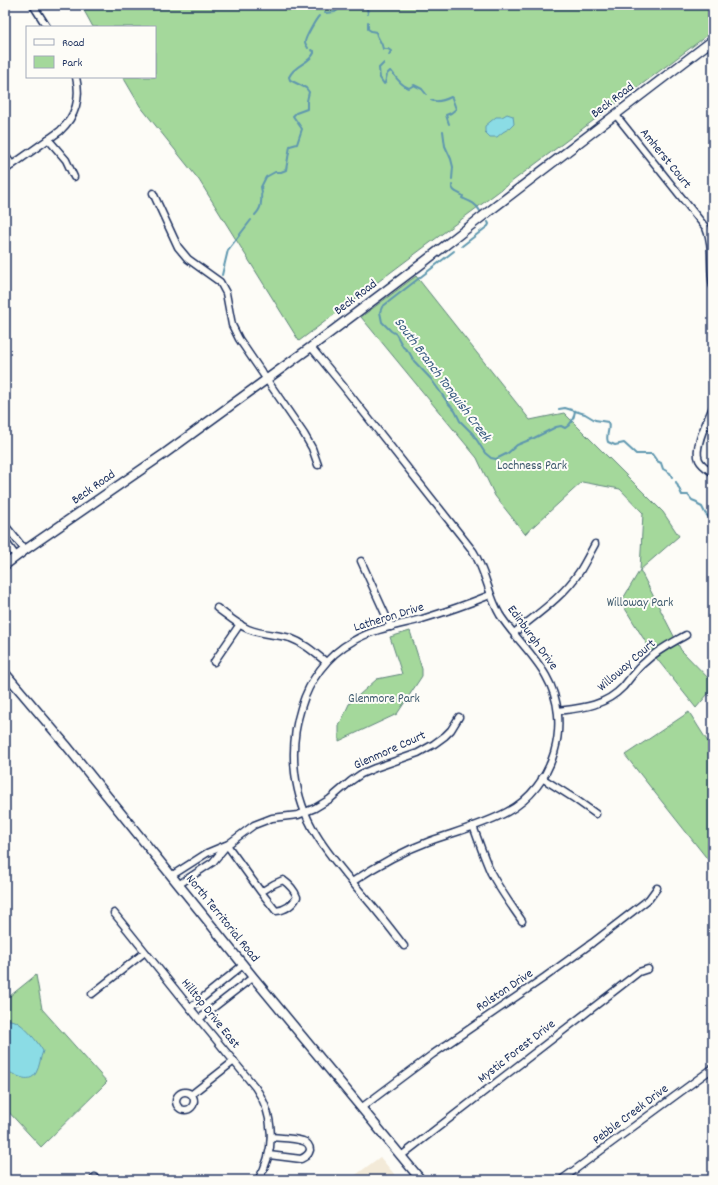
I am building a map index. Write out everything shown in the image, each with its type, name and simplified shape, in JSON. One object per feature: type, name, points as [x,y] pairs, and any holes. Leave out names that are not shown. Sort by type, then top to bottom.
[{"type":"main road","name":"Beck Road","points":[[5,565],[154,461],[311,347],[452,241],[713,40]]},
{"type":"main road","name":"North Territorial Road","points":[[5,673],[66,745],[252,977],[421,1180]]},
{"type":"street","points":[[33,5],[46,26]]},
{"type":"street","points":[[5,170],[65,126],[74,112],[78,94],[76,78]]},
{"type":"street","name":"Amherst Court","points":[[615,114],[706,228],[710,240],[713,282]]},
{"type":"street","points":[[48,139],[66,160],[74,177]]},
{"type":"street","points":[[5,155],[12,165]]},
{"type":"street","points":[[153,193],[178,247],[188,259],[220,282],[226,293],[232,325],[238,339],[304,434],[312,448],[318,465]]},
{"type":"street","name":"Edinburgh Drive","points":[[311,347],[473,551],[480,562],[490,595],[500,615],[545,674],[553,691],[558,711],[559,728],[556,746],[550,764],[542,778],[529,795],[516,807],[496,818],[415,847],[352,882]]},
{"type":"street","points":[[713,407],[697,453],[700,462],[713,473]]},
{"type":"street","points":[[5,525],[25,550]]},
{"type":"street","points":[[5,541],[16,556]]},
{"type":"street","points":[[514,633],[562,593],[580,570],[595,544]]},
{"type":"street","points":[[361,560],[391,627]]},
{"type":"street","name":"Latheron Drive","points":[[404,946],[321,843],[311,827],[305,813],[295,776],[295,734],[299,714],[305,696],[314,679],[326,662],[337,651],[353,640],[391,627],[446,612],[490,595]]},
{"type":"street","points":[[218,608],[240,624],[258,632],[285,637],[296,641],[310,649],[326,662]]},
{"type":"street","points":[[214,662],[240,624]]},
{"type":"street","name":"Willoway Court","points":[[558,711],[589,707],[609,698],[622,688],[639,668],[655,653],[686,635]]},
{"type":"street","name":"Glenmore Court","points":[[227,845],[254,825],[264,820],[305,813],[330,799],[361,774],[418,753],[445,736],[460,717]]},
{"type":"street","points":[[542,778],[596,814]]},
{"type":"street","points":[[474,826],[491,872],[499,887],[522,921]]},
{"type":"street","points":[[171,876],[207,853],[227,845]]},
{"type":"street","points":[[178,885],[213,862],[227,845]]},
{"type":"street","points":[[227,845],[261,892],[276,911],[284,910],[294,902],[297,897],[290,885],[283,880],[261,892]]},
{"type":"street","name":"Rolston Drive","points":[[361,1108],[433,1054],[545,978],[649,899],[657,888]]},
{"type":"street","name":"Hilltop Drive East","points":[[114,913],[255,1087],[263,1099],[269,1118],[271,1137],[266,1165],[258,1180]]},
{"type":"street","points":[[92,994],[145,952]]},
{"type":"street","points":[[190,1008],[243,965]]},
{"type":"street","name":"Mystic Forest Drive","points":[[401,1156],[639,972],[648,969]]},
{"type":"street","points":[[199,1019],[252,977]]},
{"type":"street","points":[[192,1094],[234,1061]]},
{"type":"street","name":"Pebble Creek Drive","points":[[561,1180],[713,1068]]},
{"type":"street","points":[[269,1155],[301,1159],[306,1157],[310,1149],[308,1144],[304,1141],[271,1137]]},
{"type":"shaded area","points":[[380,1157],[399,1180],[349,1180]]},
{"type":"green space","points":[[81,5],[713,5],[713,31],[299,341],[199,180],[140,106],[124,78],[156,78],[156,26],[92,26]]},
{"type":"green space","name":"Lochness Park","points":[[416,276],[530,420],[564,413],[663,512],[679,536],[640,570],[643,513],[620,489],[582,482],[525,534],[495,496],[477,458],[361,317]]},
{"type":"green space","name":"Willoway Park","points":[[640,570],[681,650],[713,683],[713,688],[696,708],[653,654],[621,602]]},
{"type":"green space","name":"Glenmore Park","points":[[410,631],[422,669],[422,676],[397,714],[339,741],[339,726],[349,704],[377,679],[402,674],[390,637]]},
{"type":"green space","points":[[689,712],[713,750],[713,866],[625,755]]},
{"type":"green space","points":[[36,975],[42,1009],[107,1082],[41,1147],[5,1108],[5,1000]]},
{"type":"water","points":[[507,114],[513,116],[514,124],[497,137],[490,137],[485,132],[485,126],[496,117],[502,117]]},
{"type":"water","points":[[5,1019],[19,1023],[43,1051],[36,1073],[29,1078],[21,1078],[5,1070]]},
{"type":"waterway","points":[[325,13],[335,12],[339,9],[339,5]]},
{"type":"waterway","name":"South Branch Tonquish Creek","points":[[357,5],[367,8],[368,14]]},
{"type":"waterway","points":[[308,48],[305,40],[319,16]]},
{"type":"waterway","name":"South Branch Tonquish Creek","points":[[368,22],[368,29],[376,32],[383,49],[388,49],[391,51],[389,55]]},
{"type":"waterway","points":[[255,215],[260,206],[262,192],[261,187],[266,177],[275,172],[286,170],[290,146],[297,144],[302,129],[293,116],[296,113],[307,109],[309,92],[306,88],[290,80],[289,77],[295,69],[312,57],[314,51],[311,50]]},
{"type":"waterway","name":"South Branch Tonquish Creek","points":[[384,63],[379,68],[380,78],[384,84],[387,74],[390,71],[404,86],[409,88],[414,85],[422,89],[426,94]]},
{"type":"waterway","name":"South Branch Tonquish Creek","points":[[431,100],[438,101],[452,98],[456,109],[446,115],[449,124]]},
{"type":"waterway","name":"South Branch Tonquish Creek","points":[[443,131],[445,146],[453,167],[452,179]]},
{"type":"waterway","name":"South Branch Tonquish Creek","points":[[452,185],[454,191],[463,196],[462,198],[474,204],[480,211]]},
{"type":"waterway","points":[[222,275],[228,250],[251,220]]},
{"type":"waterway","name":"South Branch Tonquish Creek","points":[[462,246],[488,226],[488,222]]},
{"type":"waterway","name":"South Branch Tonquish Creek","points":[[454,251],[382,307],[380,312],[382,322],[396,334],[403,347],[409,352],[414,361],[431,379],[455,411],[460,421],[473,434],[485,453],[491,458],[496,459],[508,453],[517,445],[556,427],[561,426],[565,428],[572,421],[575,411]]},
{"type":"waterway","name":"South Branch Tonquish Creek","points":[[559,409],[565,408],[585,414],[595,420],[608,422],[608,442],[615,445],[624,443],[636,454],[652,454],[657,461],[661,463],[663,469],[670,473],[672,477]]},
{"type":"waterway","name":"South Branch Tonquish Creek","points":[[676,482],[682,495],[688,495],[692,500],[697,502],[711,520]]}]
